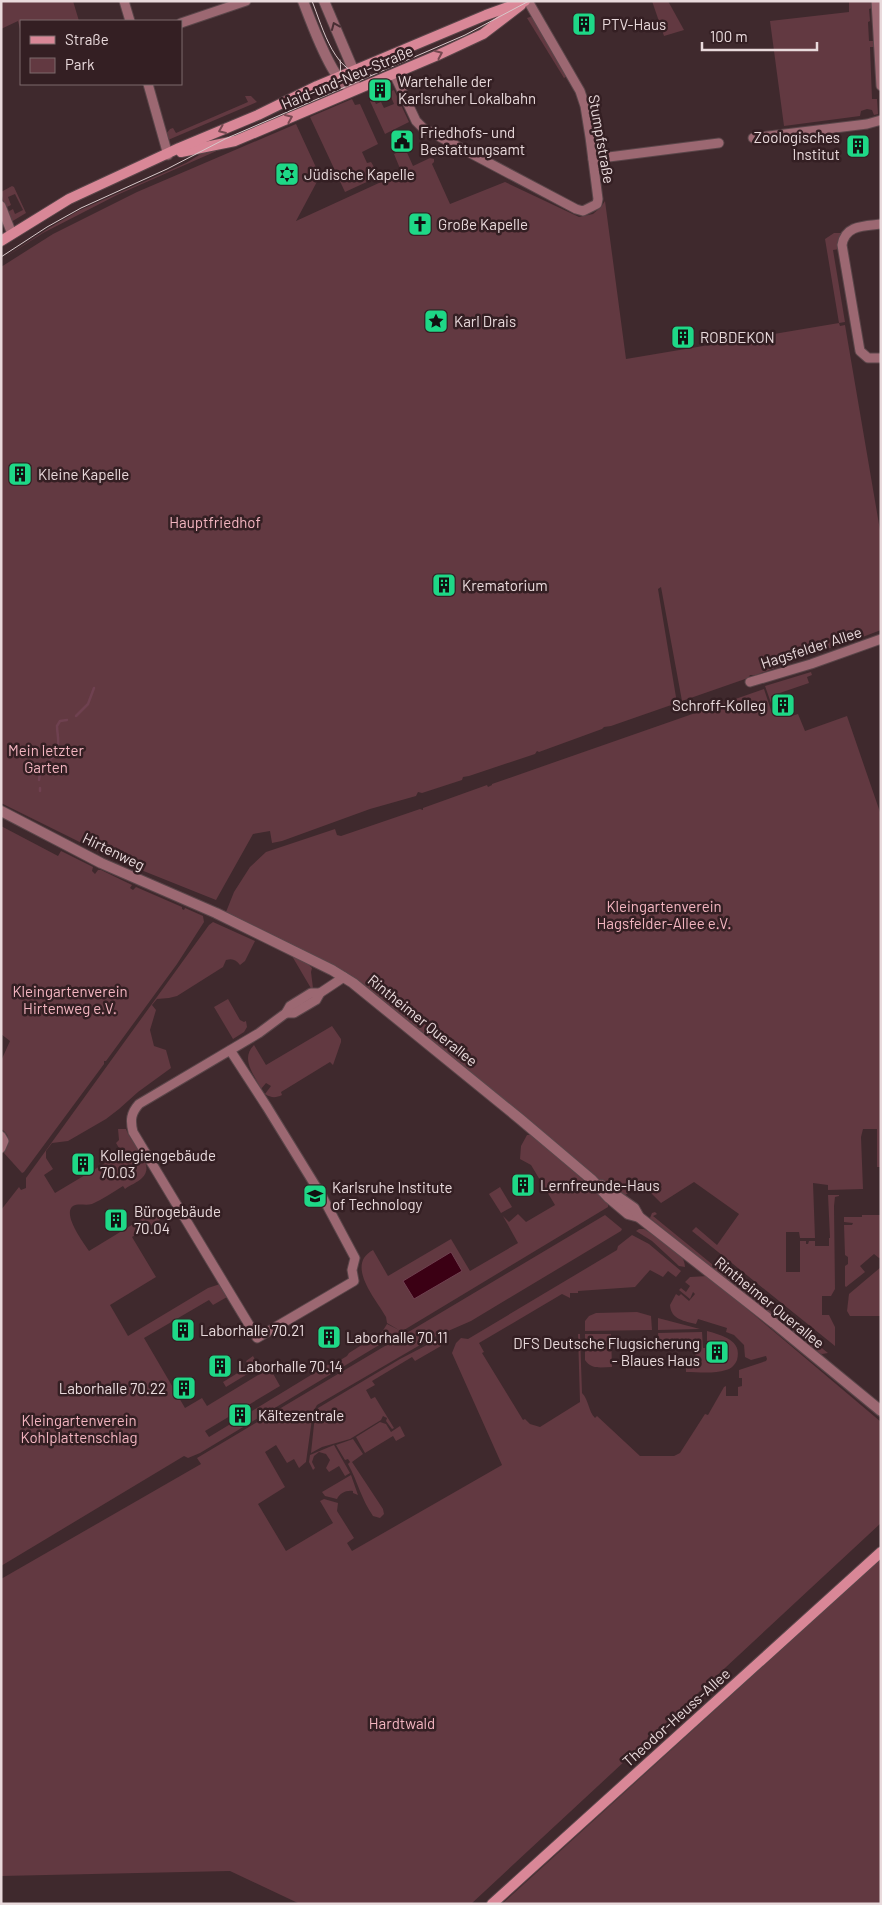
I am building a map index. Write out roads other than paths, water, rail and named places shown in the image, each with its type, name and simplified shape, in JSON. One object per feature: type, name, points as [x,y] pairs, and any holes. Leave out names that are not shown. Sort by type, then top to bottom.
[{"type":"main road","name":"Haid-und-Neu-Straße","points":[[168,155],[235,141],[394,74],[480,35],[526,1]]},
{"type":"main road","name":"Haid-und-Neu-Straße","points":[[1,241],[69,199],[354,70],[486,14],[526,1]]},
{"type":"main road","name":"Theodor-Heuss-Allee","points":[[492,1904],[881,1552]]},
{"type":"street","points":[[124,1],[130,20]]},
{"type":"street","points":[[182,23],[246,1]]},
{"type":"street","points":[[304,1],[324,53],[338,77],[344,84],[354,90],[356,76],[354,70],[324,1]]},
{"type":"street","name":"Stumpfstraße","points":[[394,74],[416,121],[423,128],[576,209],[583,211],[597,204],[593,159],[585,106],[580,90],[526,1]]},
{"type":"street","points":[[878,2],[881,86]]},
{"type":"street","points":[[148,85],[168,155]]},
{"type":"street","points":[[754,138],[868,124],[881,120]]},
{"type":"street","points":[[593,159],[719,143]]},
{"type":"street","points":[[1,206],[12,234]]},
{"type":"street","points":[[881,224],[851,229],[844,235],[842,245],[860,351],[868,358],[881,358]]},
{"type":"street","name":"Hagsfelder Allee","points":[[750,682],[811,664],[881,639]]},
{"type":"street","name":"Hirtenweg","points":[[1,811],[102,863],[216,913]]},
{"type":"street","name":"Rintheimer Querallee","points":[[216,913],[344,977],[370,995],[591,1179],[628,1214],[640,1217],[881,1411]]},
{"type":"street","points":[[230,1050],[267,1106],[323,1198],[355,1258],[352,1270],[354,1281],[257,1338],[133,1132],[131,1118],[134,1110],[140,1104],[230,1050],[286,1013],[290,1006],[309,995],[320,993],[344,977]]},
{"type":"street","points":[[1,1136],[4,1140],[1,1148]]},
{"type":"waterway","points":[[76,716],[88,704],[94,688]]},
{"type":"waterway","points":[[39,780],[43,768],[57,750],[57,726],[60,721],[67,720]]},
{"type":"tram line","points":[[312,1],[326,37],[339,60],[348,69],[359,74],[371,75]]},
{"type":"tram line","points":[[1,257],[47,227],[81,208],[167,169],[225,139],[465,35],[529,1]]},
{"type":"tram line","points":[[330,92],[339,78],[340,60]]},
{"type":"place","name":"PTV-Haus","points":[[584,24]]},
{"type":"place","name":"Wartehalle der Karlsruher Lokalbahn","points":[[380,90]]},
{"type":"place","name":"Friedhofs- und Bestattungsamt","points":[[402,141]]},
{"type":"place","name":"Zoologisches Institut","points":[[858,146]]},
{"type":"place","name":"Jüdische Kapelle","points":[[287,174]]},
{"type":"place","name":"Große Kapelle","points":[[420,224]]},
{"type":"place","name":"Karl Drais","points":[[436,321]]},
{"type":"place","name":"ROBDEKON","points":[[683,337]]},
{"type":"place","name":"Kleine Kapelle","points":[[20,474]]},
{"type":"place","name":"Krematorium","points":[[444,585]]},
{"type":"place","name":"Schroff-Kolleg","points":[[783,705]]},
{"type":"place","name":"Kollegiengebäude 70.03","points":[[83,1164]]},
{"type":"place","name":"Lernfreunde-Haus","points":[[523,1185]]},
{"type":"place","name":"Karlsruhe Institute of Technology","points":[[315,1196]]},
{"type":"place","name":"Bürogebäude 70.04","points":[[116,1220]]},
{"type":"place","name":"Laborhalle 70.21","points":[[183,1330]]},
{"type":"place","name":"Laborhalle 70.11","points":[[329,1337]]},
{"type":"place","name":"DFS Deutsche Flugsicherung - Blaues Haus","points":[[717,1352]]},
{"type":"place","name":"Laborhalle 70.14","points":[[220,1366]]},
{"type":"place","name":"Laborhalle 70.22","points":[[184,1388]]},
{"type":"place","name":"Kältezentrale","points":[[240,1415]]},
{"type":"park label","name":"Hauptfriedhof","points":[[215,522]]},
{"type":"park label","name":"Mein letzter Garten","points":[[46,758]]},
{"type":"park label","name":"Kleingartenverein Hagsfelder-Allee e.V.","points":[[664,914]]},
{"type":"park label","name":"Kleingartenverein Hirtenweg e.V.","points":[[70,1000]]},
{"type":"park label","name":"Kleingartenverein Kohlplattenschlag","points":[[79,1428]]},
{"type":"park label","name":"Hardtwald","points":[[402,1723]]}]
